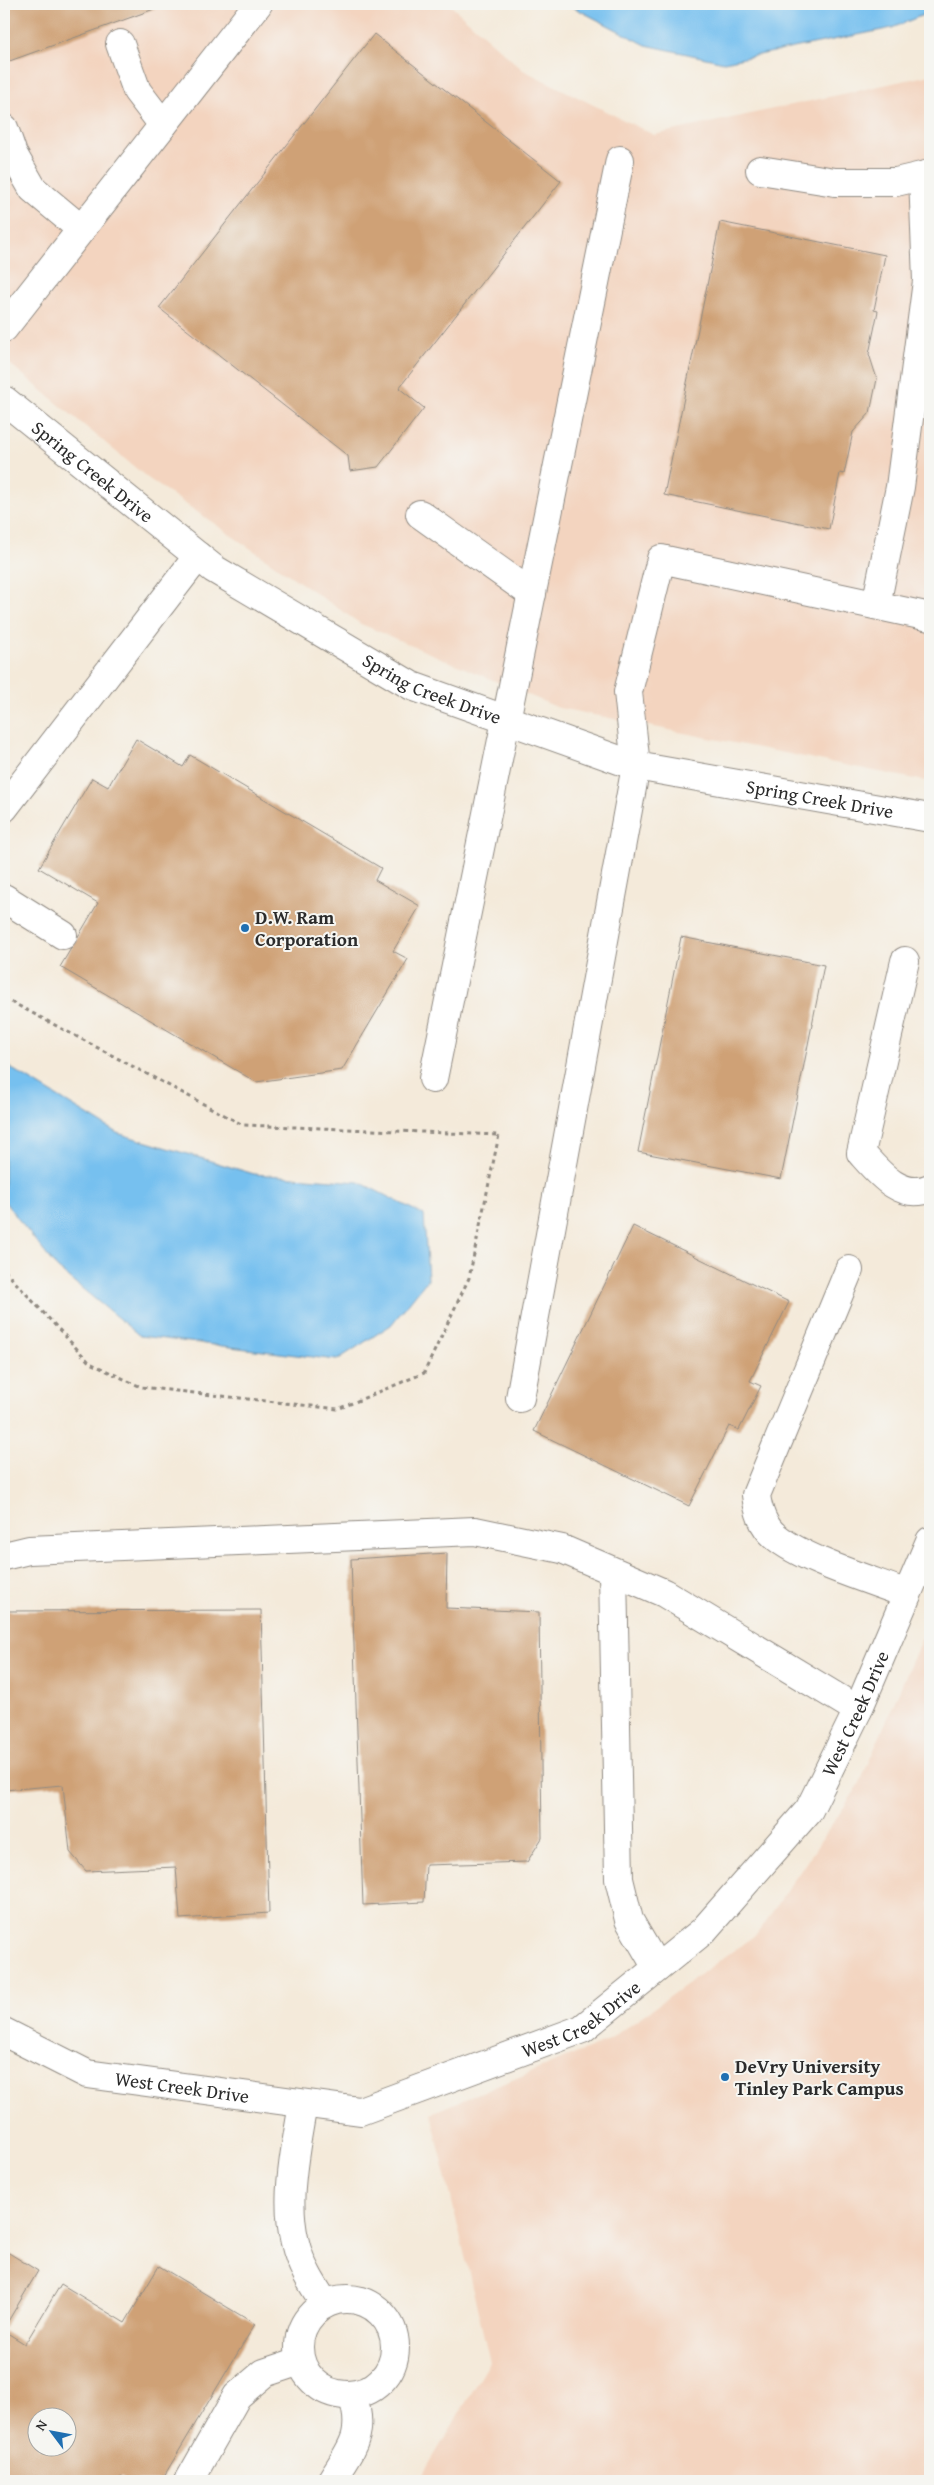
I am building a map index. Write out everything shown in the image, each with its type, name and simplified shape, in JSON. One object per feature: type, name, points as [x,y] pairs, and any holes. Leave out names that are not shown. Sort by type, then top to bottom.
[{"type":"street","points":[[4,328],[258,4]]},
{"type":"street","points":[[120,44],[137,91],[163,125]]},
{"type":"street","points":[[4,128],[13,154],[33,189],[81,229]]},
{"type":"street","points":[[433,1079],[620,160]]},
{"type":"street","points":[[760,170],[834,182],[896,182],[926,175],[928,281],[900,487],[876,605]]},
{"type":"street","name":"Spring Creek Drive","points":[[4,400],[214,569],[412,686],[636,766],[930,818]]},
{"type":"street","points":[[420,514],[532,594]]},
{"type":"street","points":[[4,808],[198,556]]},
{"type":"street","points":[[520,1398],[636,766],[628,692],[661,559],[930,616]]},
{"type":"street","points":[[4,898],[63,935]]},
{"type":"street","points":[[905,961],[861,1152],[882,1177],[902,1189],[925,1190],[930,1188]]},
{"type":"street","points":[[849,1270],[756,1495],[759,1515],[774,1535],[809,1555],[907,1594]]},
{"type":"street","points":[[4,1556],[29,1550],[475,1531],[562,1550],[664,1593],[858,1710]]},
{"type":"street","name":"West Creek Drive","points":[[4,2032],[87,2074],[360,2111],[582,2029],[703,1931],[809,1810],[858,1710],[930,1541]]},
{"type":"street","points":[[613,1572],[619,1879],[629,1920],[657,1968]]},
{"type":"street","points":[[303,2104],[290,2200],[298,2249],[306,2273],[325,2304]]},
{"type":"street","points":[[341,2299],[357,2300],[373,2306],[385,2318],[393,2332],[395,2349],[391,2366],[381,2380],[368,2390],[352,2395],[336,2394],[320,2387],[308,2376],[300,2361],[298,2344],[302,2328],[312,2314],[325,2304],[341,2299]]},
{"type":"street","points":[[189,2481],[237,2396],[264,2373],[300,2361]]},
{"type":"street","points":[[331,2481],[357,2439],[358,2412],[352,2395]]},
{"type":"path","points":[[4,998],[244,1125],[499,1135],[469,1278],[424,1373],[338,1409],[141,1387],[90,1363],[4,1270]]},
{"type":"shaded area","points":[[4,4],[449,4],[523,70],[654,135],[930,75],[930,782],[559,708],[361,624],[149,479],[4,359]]},
{"type":"shaded area","name":"DeVry University Tinley Park Campus","points":[[930,1619],[930,2481],[419,2481],[490,2362],[431,2113],[607,2041],[758,1933],[859,1785]]},
{"type":"water","points":[[567,4],[930,4],[930,12],[892,28],[724,62],[646,45]]},
{"type":"water","points":[[4,1064],[117,1133],[254,1174],[359,1182],[424,1215],[428,1279],[391,1325],[337,1360],[140,1336],[57,1268],[4,1201]]},
{"type":"building","points":[[4,4],[168,4],[4,63]]},
{"type":"building","points":[[374,34],[561,181],[399,388],[424,408],[378,467],[350,471],[348,456],[159,308]]},
{"type":"building","points":[[720,222],[885,255],[874,310],[878,311],[869,354],[877,379],[870,413],[853,432],[844,474],[840,473],[829,529],[664,495]]},
{"type":"building","name":"D.W. Ram Corporation","points":[[136,739],[183,767],[190,755],[381,868],[375,880],[420,906],[393,951],[408,959],[342,1070],[256,1082],[60,967],[98,903],[39,868],[92,778],[108,787]]},
{"type":"building","points":[[681,937],[824,965],[781,1179],[638,1152]]},
{"type":"building","points":[[633,1226],[789,1302],[750,1381],[761,1386],[739,1430],[729,1426],[689,1506],[534,1431]]},
{"type":"building","points":[[447,1553],[446,1608],[539,1612],[542,1838],[527,1862],[426,1865],[424,1902],[363,1905],[351,1559]]},
{"type":"building","points":[[261,1610],[269,1913],[180,1919],[176,1867],[86,1871],[70,1852],[63,1785],[4,1790],[4,1611]]},
{"type":"building","points":[[4,2250],[38,2271],[4,2328]]},
{"type":"building","points":[[159,2266],[255,2324],[161,2481],[128,2481],[121,2477],[119,2481],[4,2481],[4,2331],[25,2344],[61,2284],[125,2323]]},
{"type":"place","name":"D.W. Ram Corporation","points":[[245,928]]},
{"type":"place","name":"DeVry University Tinley Park Campus","points":[[725,2077]]}]
